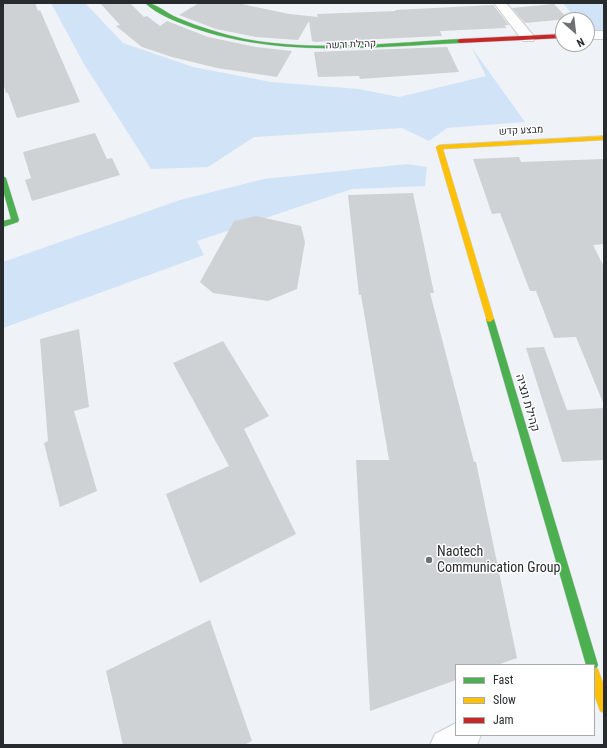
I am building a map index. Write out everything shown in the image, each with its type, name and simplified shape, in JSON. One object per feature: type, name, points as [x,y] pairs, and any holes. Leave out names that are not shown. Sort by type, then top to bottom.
[{"type":"street","name":"קהילת ורשה","points":[[148,3],[176,20],[213,33],[256,42],[315,47],[555,36]]},
{"type":"street","points":[[500,3],[528,38]]},
{"type":"street","name":"מבצע קדש","points":[[439,147],[604,138]]},
{"type":"street","name":"קהילת ונציה","points":[[439,147],[592,664]]},
{"type":"street","points":[[3,178],[15,220],[3,224]]},
{"type":"street","points":[[595,676],[604,707]]},
{"type":"street","points":[[446,745],[463,736]]},
{"type":"shaded area","points":[[51,3],[85,3],[123,43],[193,67],[271,82],[359,89],[399,97],[486,76],[472,48],[525,122],[447,128],[429,141],[402,128],[254,137],[208,167],[151,169],[84,64]]},
{"type":"shaded area","points":[[563,3],[604,3],[604,30],[595,31],[595,12],[570,12]]},
{"type":"shaded area","points":[[407,164],[427,167],[425,186],[352,189],[197,241],[204,255],[3,328],[3,262],[180,200],[264,179]]},
{"type":"building","points":[[3,3],[35,3],[38,11],[40,10],[80,102],[17,118],[3,83]]},
{"type":"building","points":[[100,3],[130,3],[144,17],[147,16],[160,26],[167,21],[208,37],[256,47],[292,51],[277,77],[217,68],[172,57],[142,47],[116,26],[120,25]]},
{"type":"building","points":[[199,3],[237,3],[289,14],[318,17],[317,14],[493,5],[509,25],[505,25],[506,28],[440,31],[442,36],[315,42],[312,41],[309,21],[298,40],[256,37],[216,29],[179,15]]},
{"type":"building","points":[[554,4],[561,12],[555,12],[555,20],[525,23],[512,8]]},
{"type":"building","points":[[447,47],[459,72],[360,79],[359,76],[318,77],[314,52]]},
{"type":"building","points":[[95,133],[107,159],[112,158],[120,175],[32,201],[25,180],[31,178],[23,152]]},
{"type":"building","points":[[519,157],[521,162],[604,159],[604,244],[593,245],[604,267],[604,405],[576,337],[554,338],[536,291],[530,291],[500,213],[492,214],[473,159]]},
{"type":"building","name":"Naotech Communication Group","points":[[413,193],[434,293],[430,293],[474,462],[476,462],[517,658],[500,664],[455,664],[455,680],[370,711],[356,460],[389,460],[361,295],[359,295],[348,195]]},
{"type":"building","points":[[256,216],[301,226],[305,242],[297,289],[268,301],[213,293],[200,282],[234,221]]},
{"type":"building","points":[[79,329],[89,407],[74,411],[97,491],[60,507],[44,443],[48,441],[40,339]]},
{"type":"building","points":[[223,341],[269,416],[244,429],[296,534],[200,583],[166,494],[229,466],[173,363]]},
{"type":"building","points":[[544,347],[567,410],[604,408],[604,460],[562,462],[526,348]]},
{"type":"building","points":[[210,620],[252,741],[244,745],[123,745],[106,671]]},
{"type":"traffic: fast","points":[[148,3],[173,18],[211,32],[245,40],[281,45],[317,47],[460,41]]},
{"type":"traffic: fast","points":[[3,178],[15,220],[3,224]]},
{"type":"traffic: fast","points":[[490,319],[592,664]]},
{"type":"traffic: slow","points":[[490,319],[439,147],[604,138]]},
{"type":"traffic: slow","points":[[595,676],[604,707]]},
{"type":"traffic: jam","points":[[460,41],[555,36]]},
{"type":"place","name":"Naotech Communication Group","points":[[429,560]]}]
